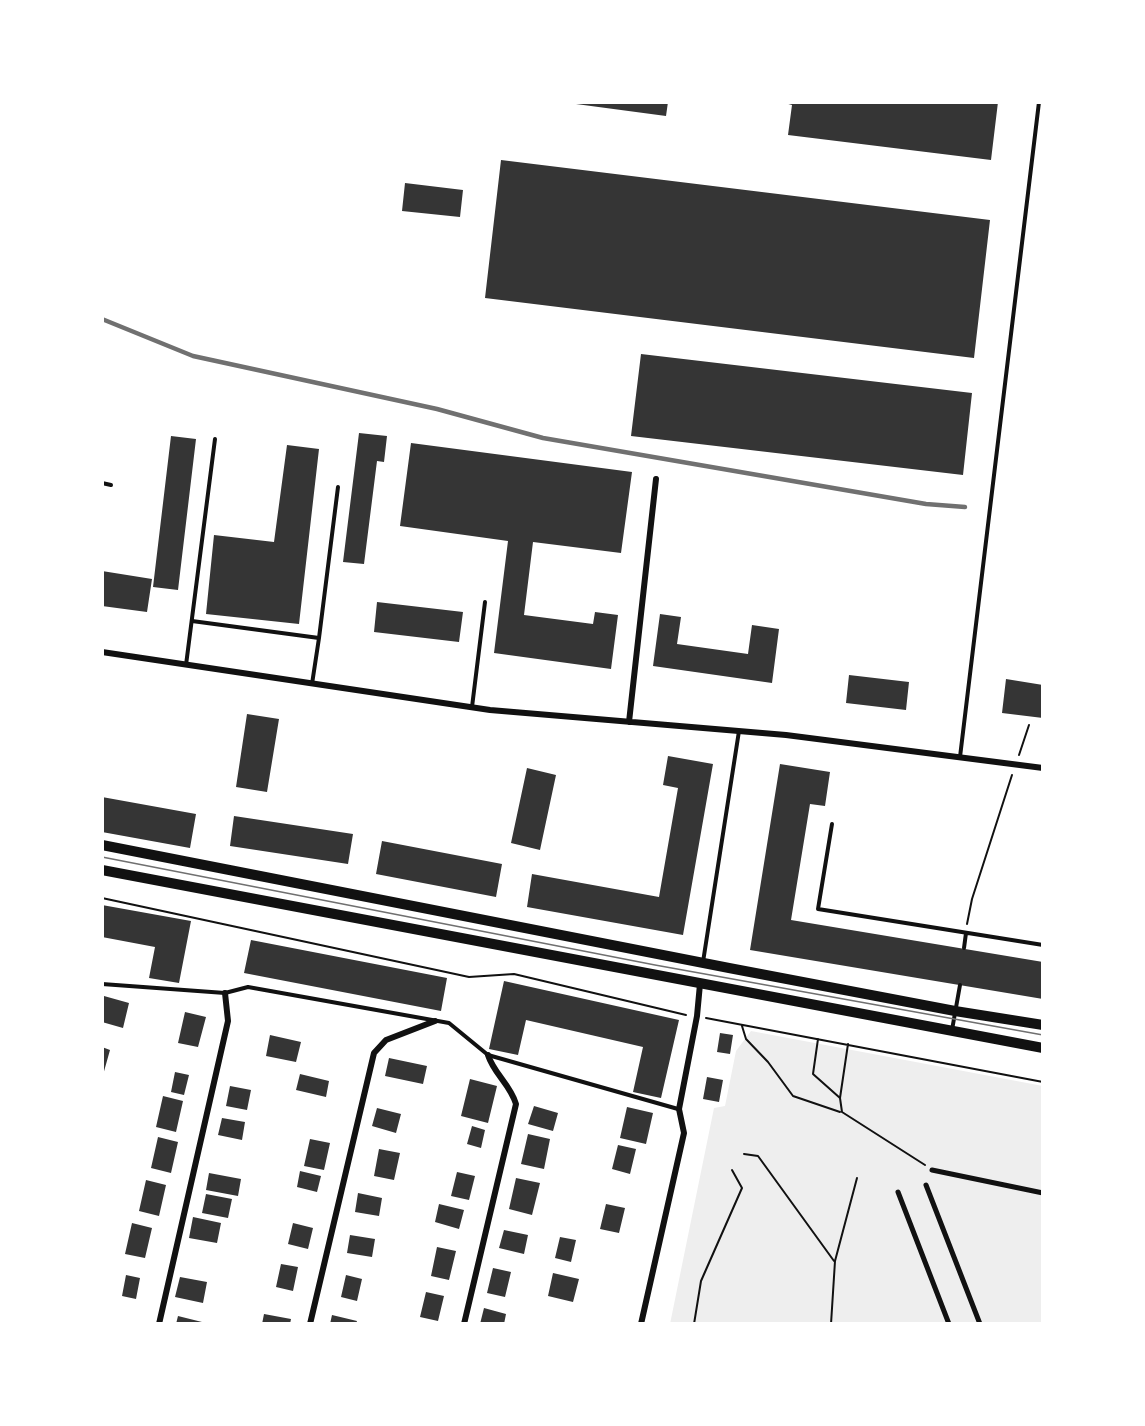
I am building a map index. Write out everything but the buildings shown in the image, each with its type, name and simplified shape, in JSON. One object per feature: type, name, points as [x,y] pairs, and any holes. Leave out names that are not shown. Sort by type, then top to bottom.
[{"type":"main road","points":[[102,845],[703,963],[955,1011],[1043,1025]]},
{"type":"main road","points":[[102,870],[1043,1048]]},
{"type":"main road","points":[[700,984],[703,963]]},
{"type":"street","points":[[629,722],[656,479]]},
{"type":"street","points":[[102,652],[472,707],[739,731],[1043,768]]},
{"type":"street","points":[[641,1324],[684,1133],[679,1109],[697,1016],[700,984]]},
{"type":"street","points":[[159,1324],[228,1021],[225,993]]},
{"type":"street","points":[[310,1324],[374,1053],[386,1040],[435,1020]]},
{"type":"street","points":[[464,1324],[516,1104],[512,1089],[493,1071],[488,1055]]},
{"type":"street","points":[[932,1170],[1043,1193]]},
{"type":"street","points":[[926,1185],[980,1324]]},
{"type":"street","points":[[898,1191],[949,1324]]},
{"type":"lane","points":[[960,758],[1039,102]]},
{"type":"lane","points":[[186,665],[215,439]]},
{"type":"lane","points":[[102,483],[111,484]]},
{"type":"lane","points":[[312,684],[338,487]]},
{"type":"lane","points":[[472,707],[485,602]]},
{"type":"lane","points":[[192,621],[319,638]]},
{"type":"lane","points":[[703,963],[739,731]]},
{"type":"lane","points":[[832,824],[818,909],[1043,945]]},
{"type":"lane","points":[[964,948],[966,933]]},
{"type":"lane","points":[[102,984],[225,993],[248,987],[449,1023],[488,1055],[679,1109]]},
{"type":"lane","points":[[951,1031],[960,985]]},
{"type":"path","points":[[966,933],[972,899],[1029,725]]},
{"type":"path","points":[[102,898],[468,977],[514,974],[742,1026],[1043,1082]]},
{"type":"path","points":[[742,1026],[746,1039],[768,1062],[793,1096],[842,1112],[932,1170]]},
{"type":"path","points":[[818,1039],[813,1074],[840,1098]]},
{"type":"path","points":[[842,1112],[840,1098],[848,1044]]},
{"type":"path","points":[[744,1154],[758,1156],[835,1261]]},
{"type":"path","points":[[694,1324],[701,1281],[742,1188],[732,1170]]},
{"type":"path","points":[[831,1324],[835,1261],[857,1178]]},
{"type":"shaded area","points":[[751,1031],[1043,1086],[1043,1324],[670,1324],[714,1108],[725,1106],[736,1051]]},
{"type":"tram line","points":[[102,857],[655,965],[1043,1035]]},
{"type":"railway","points":[[102,319],[193,356],[437,409],[543,438],[926,504],[965,507]]}]
